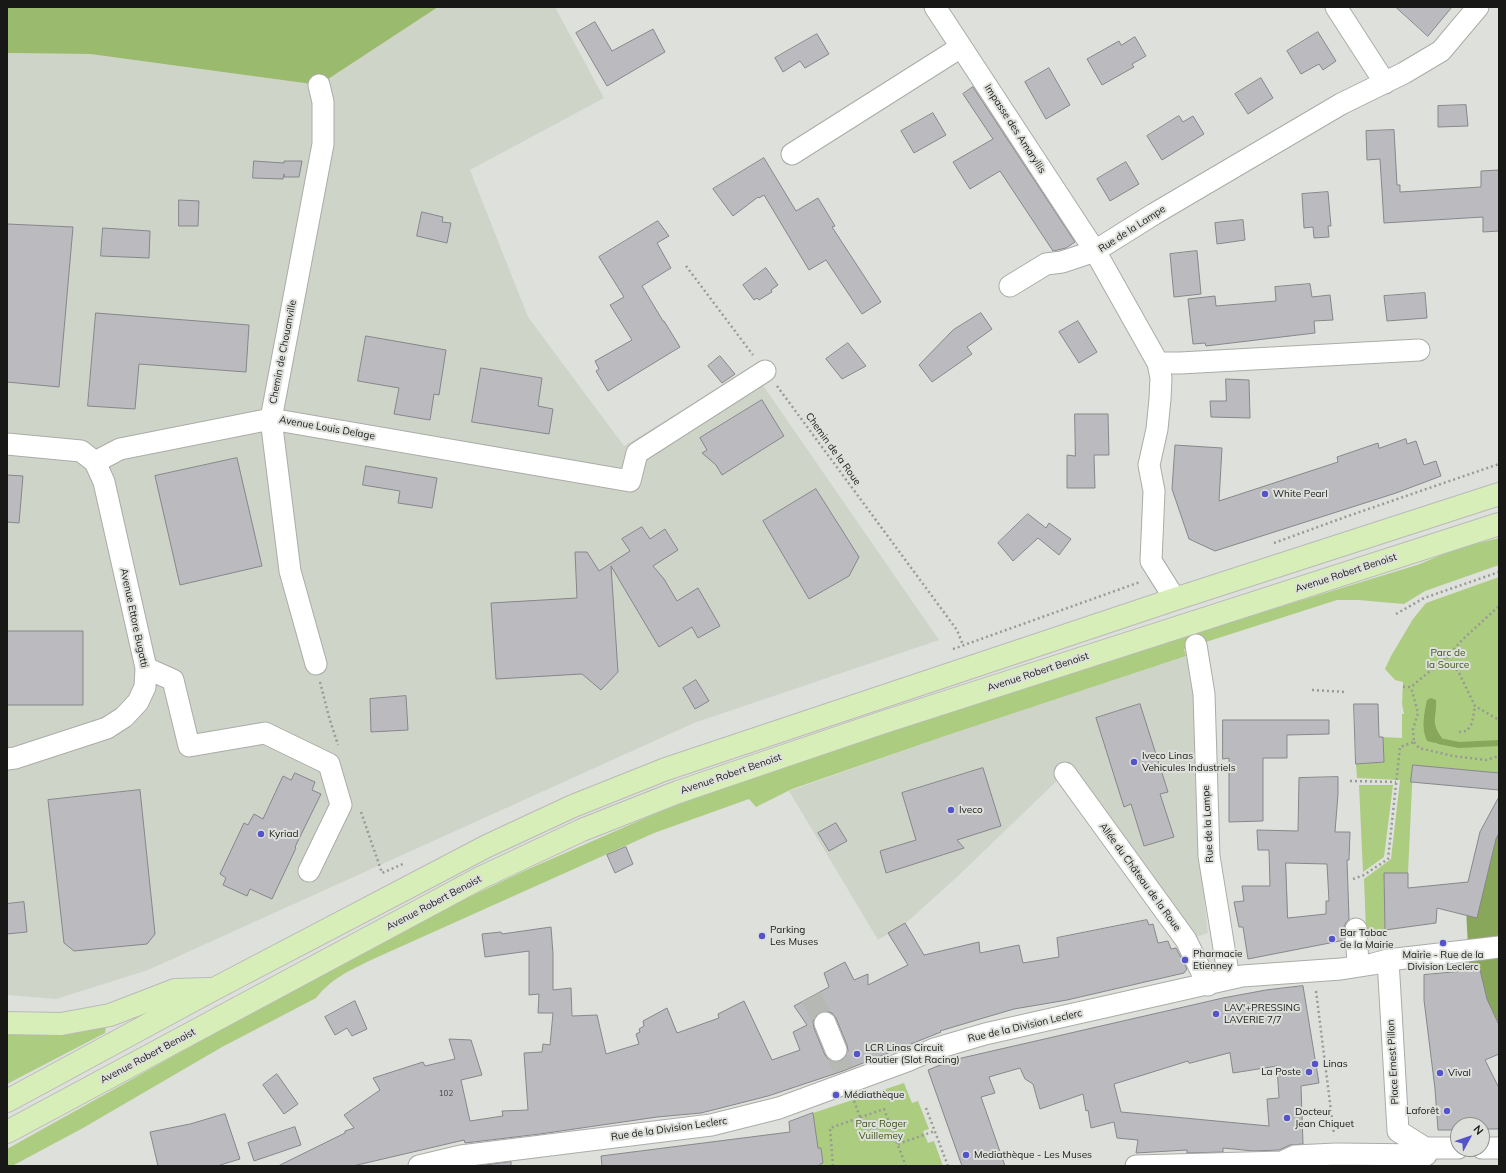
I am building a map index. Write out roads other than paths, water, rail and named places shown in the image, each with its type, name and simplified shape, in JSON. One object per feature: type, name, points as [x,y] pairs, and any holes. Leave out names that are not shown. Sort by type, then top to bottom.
[{"type":"main road","points":[[7,1101],[214,989],[486,846],[574,806],[666,769],[1175,599],[1499,494]]},
{"type":"main road","name":"Avenue Robert Benoist","points":[[7,1132],[480,878],[582,830],[678,792],[874,726],[1499,524]]},
{"type":"main road","points":[[7,1023],[68,1022],[110,1015],[175,990],[214,989]]},
{"type":"street","name":"Impasse des Amaryllis","points":[[935,7],[1095,251]]},
{"type":"street","points":[[1336,7],[1385,83]]},
{"type":"street","name":"Rue de la Lampe","points":[[1175,599],[1151,561],[1154,491],[1149,465],[1157,429],[1160,399],[1161,378],[1158,363],[1095,251],[1154,214],[1341,104],[1404,73],[1441,51],[1478,7]]},
{"type":"street","points":[[792,154],[961,47]]},
{"type":"street","name":"Chemin de Chouanville","points":[[316,664],[290,571],[271,419],[323,144],[323,102],[319,85]]},
{"type":"street","points":[[1010,286],[1046,264],[1062,262],[1095,251]]},
{"type":"street","points":[[1158,363],[1180,364],[1419,350]]},
{"type":"street","name":"Avenue Louis Delage","points":[[95,462],[120,449],[271,419],[630,481],[637,453],[766,371]]},
{"type":"street","points":[[7,444],[81,451],[95,462]]},
{"type":"street","name":"Avenue Ettore Bugatti","points":[[7,758],[15,758],[107,728],[124,717],[138,702],[145,686],[146,668],[104,482],[95,462]]},
{"type":"street","name":"Rue de la Lampe","points":[[1196,645],[1204,694],[1209,856],[1235,978]]},
{"type":"street","points":[[146,668],[173,680],[189,746],[265,733],[329,764],[341,805],[309,871]]},
{"type":"street","name":"Allée du Château de la Roue","points":[[1065,773],[1186,940],[1208,985]]},
{"type":"street","points":[[1356,929],[1358,966]]},
{"type":"street","name":"Rue de la Division Leclerc","points":[[419,1166],[462,1156],[711,1125],[779,1108],[934,1050],[984,1034],[1235,978],[1315,970],[1341,969],[1388,960],[1451,954],[1499,947]]},
{"type":"street","name":"Place Ernest Pillon","points":[[1388,960],[1398,1131],[1426,1156]]},
{"type":"street","points":[[825,1024],[836,1050]]},
{"type":"street","points":[[1136,1166],[1282,1162],[1295,1156],[1336,1154],[1426,1156],[1450,1150]]},
{"type":"waterway","points":[[1439,741],[1459,745],[1499,743]]},
{"type":"waterway","points":[[1499,846],[1496,853],[1485,918],[1488,975],[1499,1002]]},
{"type":"tunnel","points":[[811,997],[825,1023]]},
{"type":"tunnel","points":[[836,1050],[847,1082]]},
{"type":"place","name":"White Pearl","points":[[1265,494]]},
{"type":"place","name":"Iveco Linas Vehicules Industriels","points":[[1134,762]]},
{"type":"place","name":"Iveco","points":[[951,810]]},
{"type":"place","name":"Kyriad","points":[[261,834]]},
{"type":"place","name":"Parking Les Muses","points":[[762,936]]},
{"type":"place","name":"Bar Tabac de la Mairie","points":[[1332,939]]},
{"type":"place","name":"Mairie - Rue de la Division Leclerc","points":[[1443,943]]},
{"type":"place","name":"Pharmacie Etienney","points":[[1185,960]]},
{"type":"place","name":"LAV'+PRESSING LAVERIE 7/7","points":[[1216,1014]]},
{"type":"place","name":"LCR Linas Circuit Routier (Slot Racing)","points":[[857,1054]]},
{"type":"place","name":"Linas","points":[[1315,1064]]},
{"type":"place","name":"La Poste","points":[[1309,1072]]},
{"type":"place","name":"Vival","points":[[1440,1073]]},
{"type":"place","name":"Médiathèque","points":[[836,1095]]},
{"type":"place","name":"Laforêt","points":[[1447,1111]]},
{"type":"place","name":"Docteur Jean Chiquet","points":[[1287,1118]]},
{"type":"place","name":"Mediathèque - Les Muses","points":[[966,1155]]},
{"type":"park label","name":"Parc de la Source","points":[[1448,658]]},
{"type":"park label","name":"Parc Roger Vuillemey","points":[[881,1130]]}]
